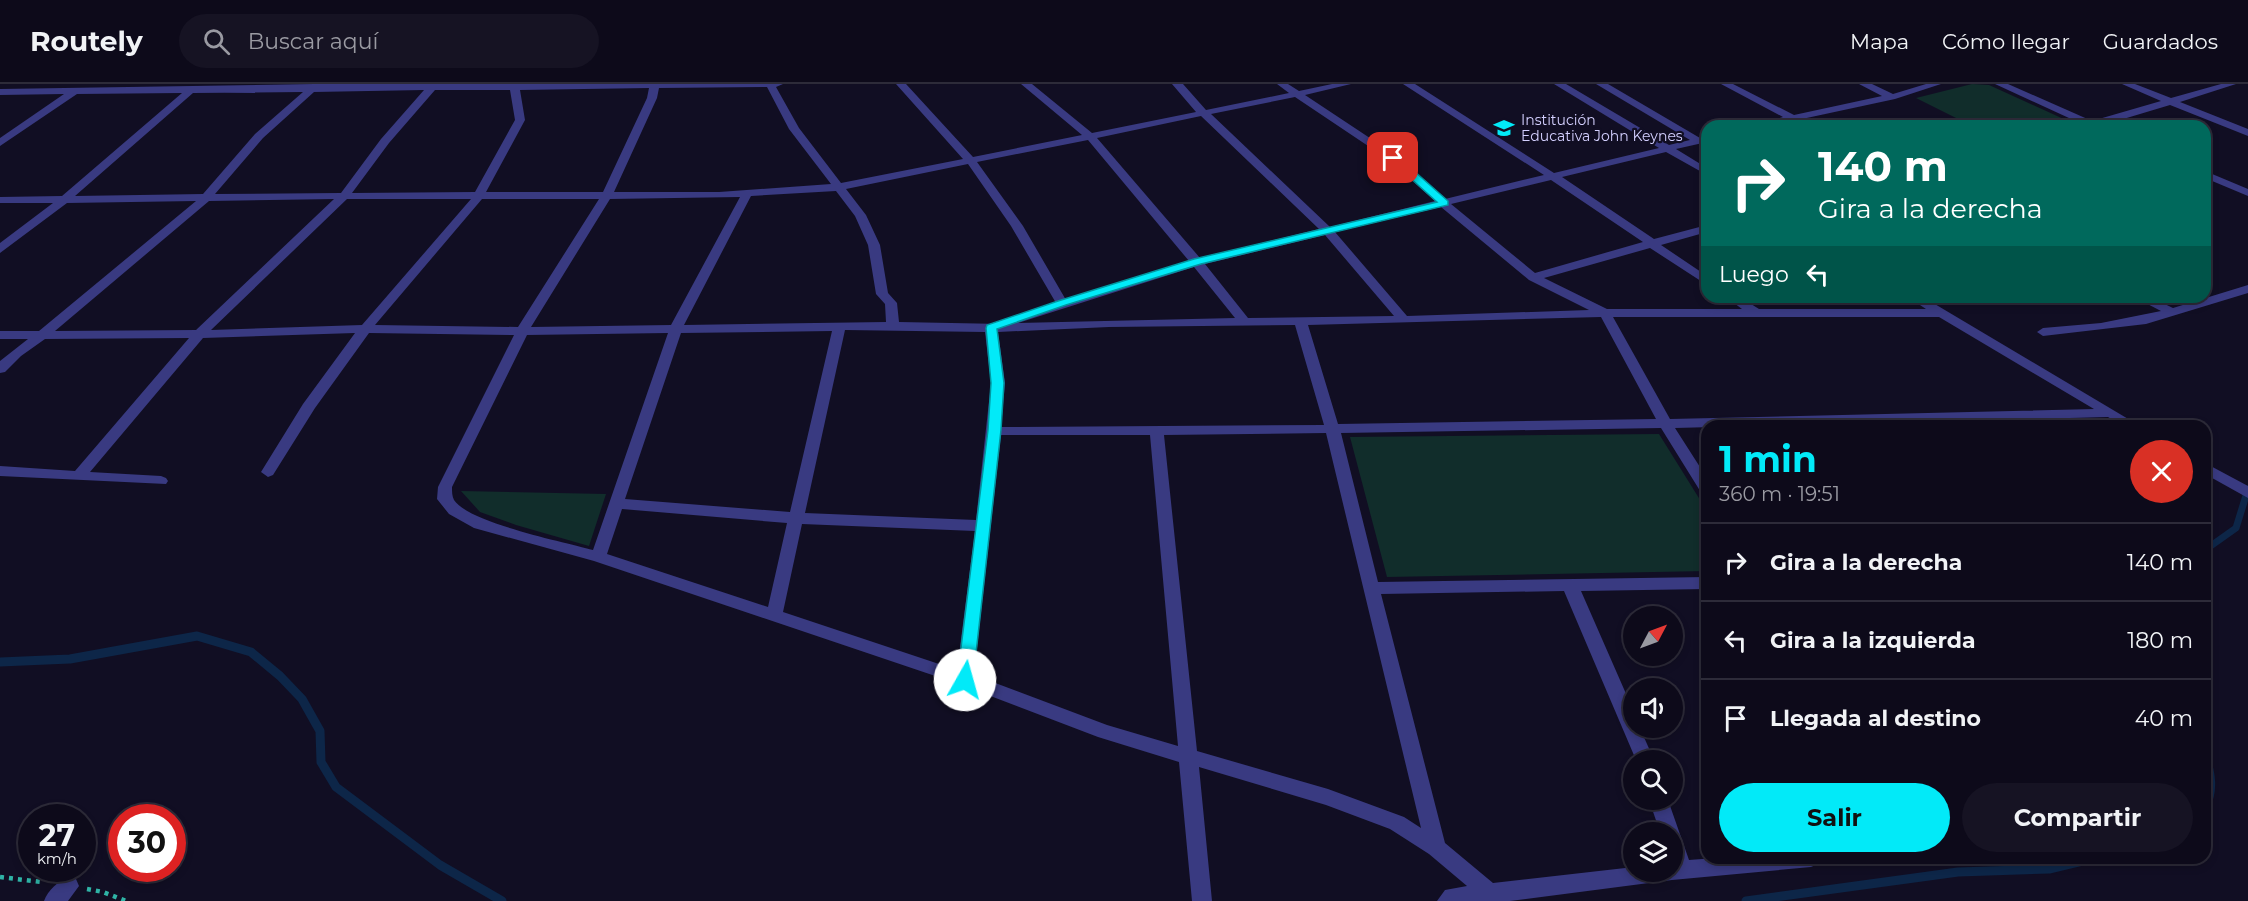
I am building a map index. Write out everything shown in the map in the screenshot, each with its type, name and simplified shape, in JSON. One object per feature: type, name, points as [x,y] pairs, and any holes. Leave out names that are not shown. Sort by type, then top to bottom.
[{"type":"street","points":[[0,143],[84,84]]},
{"type":"street","points":[[0,249],[65,199],[187,92],[201,84]]},
{"type":"street","points":[[0,92],[187,92],[314,87],[515,88],[773,84],[794,129],[860,215],[874,245],[882,294],[891,303],[893,326]]},
{"type":"street","points":[[901,84],[970,159],[1017,226],[1062,303]]},
{"type":"street","points":[[1026,84],[1089,135],[1244,321]]},
{"type":"street","points":[[1177,84],[1202,112],[1328,231],[1404,320]]},
{"type":"street","points":[[1282,84],[1393,158],[1476,232],[1533,277],[1605,313],[1665,423],[1701,480]]},
{"type":"street","points":[[0,200],[747,194],[840,187],[1346,84]]},
{"type":"street","points":[[1408,84],[1554,177],[1701,277]]},
{"type":"street","points":[[1559,84],[1701,168]]},
{"type":"street","points":[[1601,84],[1701,139]]},
{"type":"street","points":[[1726,84],[1797,120]]},
{"type":"street","points":[[1864,84],[1892,97]]},
{"type":"street","points":[[1779,120],[1892,97],[1936,84]]},
{"type":"street","points":[[2000,84],[2077,120]]},
{"type":"street","points":[[2127,84],[2248,133]]},
{"type":"street","points":[[2110,120],[2231,84]]},
{"type":"street","points":[[655,85],[652,98],[607,195],[522,332],[445,487],[445,499],[454,510],[478,524],[598,557],[774,615],[965,680],[1104,732],[1338,801],[1397,823],[1436,848],[1495,897]]},
{"type":"street","points":[[0,369],[16,353],[43,334],[206,198],[259,136],[314,87]]},
{"type":"street","points":[[80,474],[199,334],[344,196],[385,141],[431,87]]},
{"type":"street","points":[[268,472],[308,407],[364,329],[479,196],[520,120],[515,88]]},
{"type":"street","points":[[991,328],[1062,303],[1197,262],[1701,141]]},
{"type":"street","points":[[2211,177],[2248,193]]},
{"type":"street","points":[[598,557],[675,328],[747,194]]},
{"type":"street","points":[[1533,277],[1701,230]]},
{"type":"street","points":[[2211,301],[2248,289]]},
{"type":"street","points":[[1741,303],[1758,314]]},
{"type":"street","points":[[1924,303],[2123,420]]},
{"type":"street","points":[[2153,303],[2174,313]]},
{"type":"street","points":[[2043,332],[2101,327],[2174,313],[2205,303]]},
{"type":"street","points":[[0,335],[199,334],[364,329],[522,332],[893,326],[991,328],[1109,323],[1404,320],[1605,313],[1941,313]]},
{"type":"street","points":[[1300,321],[1332,427],[1436,848]]},
{"type":"street","points":[[774,615],[839,327]]},
{"type":"street","points":[[965,680],[998,383],[991,328]]},
{"type":"street","points":[[1906,420],[2110,412]]},
{"type":"street","points":[[994,430],[1157,431],[1701,423]]},
{"type":"street","points":[[1157,431],[1202,901]]},
{"type":"street","points":[[0,471],[80,474],[161,481]]},
{"type":"street","points":[[2211,471],[2248,493]]},
{"type":"street","points":[[616,503],[796,518],[983,526]]},
{"type":"street","points":[[1372,588],[1701,583]]},
{"type":"street","points":[[1570,585],[1641,750]]},
{"type":"street","points":[[1683,870],[1748,864]]},
{"type":"street","points":[[1447,901],[1452,897],[1495,897],[1623,879]]},
{"type":"street","points":[[54,901],[69,886]]},
{"type":"green space","points":[[1972,84],[1989,85],[2066,120],[1960,120],[1916,98]]},
{"type":"green space","points":[[1659,434],[1701,501],[1701,571],[1387,577],[1350,437]]},
{"type":"green space","points":[[461,491],[606,494],[589,546],[480,512]]},
{"type":"waterway","points":[[2211,546],[2236,528],[2248,489]]},
{"type":"waterway","points":[[0,662],[70,659],[197,636],[251,652],[280,676],[302,699],[320,731],[321,762],[336,787],[440,865],[502,901]]},
{"type":"waterway","points":[[1746,901],[1958,872],[2049,869],[2070,864]]},
{"type":"place","name":"Institución Educativa John Keynes","points":[[1504,128]]},
{"type":"route","points":[[965,680],[998,383],[991,328],[1062,303],[1197,262],[1444,203],[1393,158]]}]
